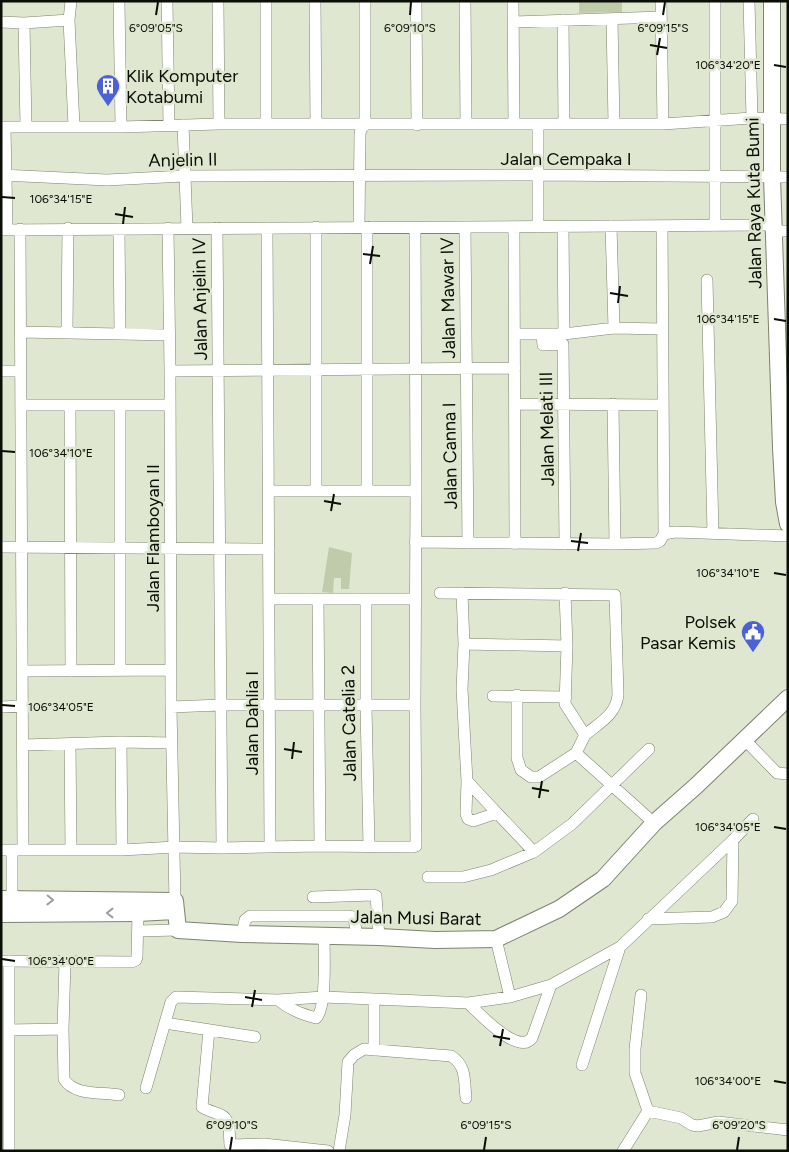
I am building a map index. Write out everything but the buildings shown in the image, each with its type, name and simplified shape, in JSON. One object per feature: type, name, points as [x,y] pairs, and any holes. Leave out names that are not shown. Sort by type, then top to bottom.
[{"type":"street","points":[[71,1],[69,20],[74,126]]},
{"type":"street","points":[[120,1],[121,127]]},
{"type":"street","points":[[167,1],[168,125]]},
{"type":"street","points":[[218,1],[219,124]]},
{"type":"street","points":[[266,1],[266,124]]},
{"type":"street","points":[[315,1],[316,124]]},
{"type":"street","points":[[365,1],[365,125],[361,129],[360,134],[360,176],[367,369],[367,491]]},
{"type":"street","points":[[416,1],[417,125]]},
{"type":"street","points":[[465,1],[466,124]]},
{"type":"street","points":[[513,1],[514,124]]},
{"type":"street","points":[[661,1],[663,124]]},
{"type":"street","points":[[715,1],[715,226]]},
{"type":"street","points":[[749,1],[752,118]]},
{"type":"street","name":"Jalan Raya Kuta Bumi","points":[[772,1],[780,119],[778,229],[784,429],[784,502],[788,524]]},
{"type":"street","points":[[514,22],[661,17]]},
{"type":"street","points":[[612,19],[614,124]]},
{"type":"street","points":[[1,22],[24,23],[69,20]]},
{"type":"street","points":[[563,20],[564,123]]},
{"type":"street","points":[[24,23],[26,127]]},
{"type":"street","points":[[778,229],[715,226],[538,226],[465,228],[68,228],[4,230],[3,127],[121,127],[219,124],[663,124],[716,122],[752,118],[780,119]]},
{"type":"street","points":[[538,124],[538,226]]},
{"type":"street","points":[[183,125],[187,228]]},
{"type":"street","name":"Anjelin II","points":[[4,175],[107,180],[184,176],[360,176]]},
{"type":"street","name":"Jalan Cempaka I","points":[[360,176],[780,177]]},
{"type":"street","points":[[611,226],[614,328]]},
{"type":"street","points":[[415,542],[615,544],[660,541],[664,534],[662,226]]},
{"type":"street","points":[[514,227],[515,544]]},
{"type":"street","points":[[563,227],[564,334]]},
{"type":"street","points":[[68,228],[68,332]]},
{"type":"street","name":"Jalan Flamboyan II","points":[[168,228],[170,707],[176,906]]},
{"type":"street","name":"Jalan Anjelin IV","points":[[217,228],[222,848]]},
{"type":"street","name":"Jalan Dahlia I","points":[[267,228],[270,847]]},
{"type":"street","points":[[316,228],[316,491]]},
{"type":"street","points":[[12,850],[416,846],[415,228]]},
{"type":"street","name":"Jalan Mawar IV","points":[[465,228],[466,368]]},
{"type":"street","points":[[20,229],[23,745],[6,899],[176,906]]},
{"type":"street","points":[[119,229],[120,334]]},
{"type":"street","points":[[707,280],[714,533]]},
{"type":"street","points":[[515,334],[564,334],[614,328],[662,329]]},
{"type":"street","points":[[21,332],[169,335]]},
{"type":"street","name":"Jalan Melati III","points":[[542,334],[543,345],[563,344],[565,544]]},
{"type":"street","name":"Jalan Canna I","points":[[466,368],[468,543]]},
{"type":"street","points":[[170,370],[515,368]]},
{"type":"street","points":[[1,371],[21,371]]},
{"type":"street","points":[[515,404],[662,405]]},
{"type":"street","points":[[613,404],[615,544]]},
{"type":"street","points":[[21,405],[170,405]]},
{"type":"street","points":[[70,405],[71,671]]},
{"type":"street","points":[[120,405],[120,670]]},
{"type":"street","points":[[269,491],[416,491]]},
{"type":"street","points":[[664,534],[675,532],[788,536]]},
{"type":"street","points":[[1,547],[269,549]]},
{"type":"street","points":[[440,593],[610,593],[615,595],[617,703],[613,711],[584,735],[576,753],[539,777],[531,777],[521,770],[517,758],[517,695]]},
{"type":"street","points":[[462,593],[464,644],[462,690],[467,781],[466,814],[468,819],[473,821],[497,813]]},
{"type":"street","points":[[565,593],[567,646],[566,707],[584,735]]},
{"type":"street","points":[[270,599],[415,599]]},
{"type":"street","points":[[318,599],[320,846]]},
{"type":"street","name":"Jalan Catelia 2","points":[[366,599],[366,706],[370,846]]},
{"type":"street","points":[[464,644],[567,646]]},
{"type":"street","points":[[23,671],[171,670]]},
{"type":"street","points":[[493,696],[566,697]]},
{"type":"street","name":"Jalan Musi Barat","points":[[178,930],[242,934],[379,936],[435,940],[496,939],[559,909],[603,879],[654,823],[696,786],[788,698]]},
{"type":"street","points":[[170,707],[221,705],[415,705]]},
{"type":"street","points":[[1,706],[22,706]]},
{"type":"street","points":[[744,739],[776,772],[788,774]]},
{"type":"street","points":[[121,742],[122,850]]},
{"type":"street","points":[[23,745],[171,742]]},
{"type":"street","points":[[70,744],[71,850]]},
{"type":"street","points":[[428,877],[463,876],[491,870],[534,852],[572,824],[649,749]]},
{"type":"street","points":[[576,753],[654,823]]},
{"type":"street","points":[[467,781],[534,852]]},
{"type":"street","points":[[146,1088],[171,1002],[176,997],[278,1000],[323,997],[468,1003],[510,997],[551,984],[620,947],[753,819]]},
{"type":"street","points":[[648,919],[712,917],[724,912],[732,901],[733,840]]},
{"type":"street","points":[[313,897],[374,894],[376,896],[379,936]]},
{"type":"street","points":[[1,914],[138,913],[176,906]]},
{"type":"street","points":[[138,931],[178,930],[176,906]]},
{"type":"street","points":[[9,1151],[5,1101],[9,1030],[5,961],[132,962],[137,957],[138,913]]},
{"type":"street","points":[[242,934],[245,920],[250,916],[350,916],[354,918],[357,937]]},
{"type":"street","points":[[278,1000],[299,1013],[316,1018],[320,1014],[323,997],[324,936]]},
{"type":"street","points":[[496,939],[510,997]]},
{"type":"street","points":[[582,1065],[620,947]]},
{"type":"street","points":[[65,962],[64,1079],[74,1088],[84,1092],[119,1094]]},
{"type":"street","points":[[468,1003],[503,1035],[524,1043],[532,1038],[551,984]]},
{"type":"street","points":[[641,995],[635,1049],[635,1073],[648,1111]]},
{"type":"street","points":[[374,999],[374,1050]]},
{"type":"street","points":[[165,1023],[255,1037]]},
{"type":"street","points":[[9,1030],[63,1029]]},
{"type":"street","points":[[209,1030],[202,1107],[224,1115],[227,1119],[229,1148],[264,1144],[328,1151]]},
{"type":"street","points":[[339,1151],[345,1115],[348,1062],[354,1055],[364,1049],[451,1056],[462,1067],[466,1098]]},
{"type":"street","points":[[648,1111],[681,1118],[692,1125],[698,1126],[718,1122],[788,1130]]},
{"type":"street","points":[[623,1151],[648,1111]]},
{"type":"green space","points":[[579,1],[622,1],[622,12],[579,13]]},
{"type":"green space","points":[[329,547],[352,553],[349,589],[341,589],[341,578],[334,578],[333,593],[322,592]]},
{"type":"place","name":"Klik Komputer Kotabumi","points":[[108,107]]},
{"type":"place","name":"Polsek Pasar Kemis","points":[[753,653]]}]
